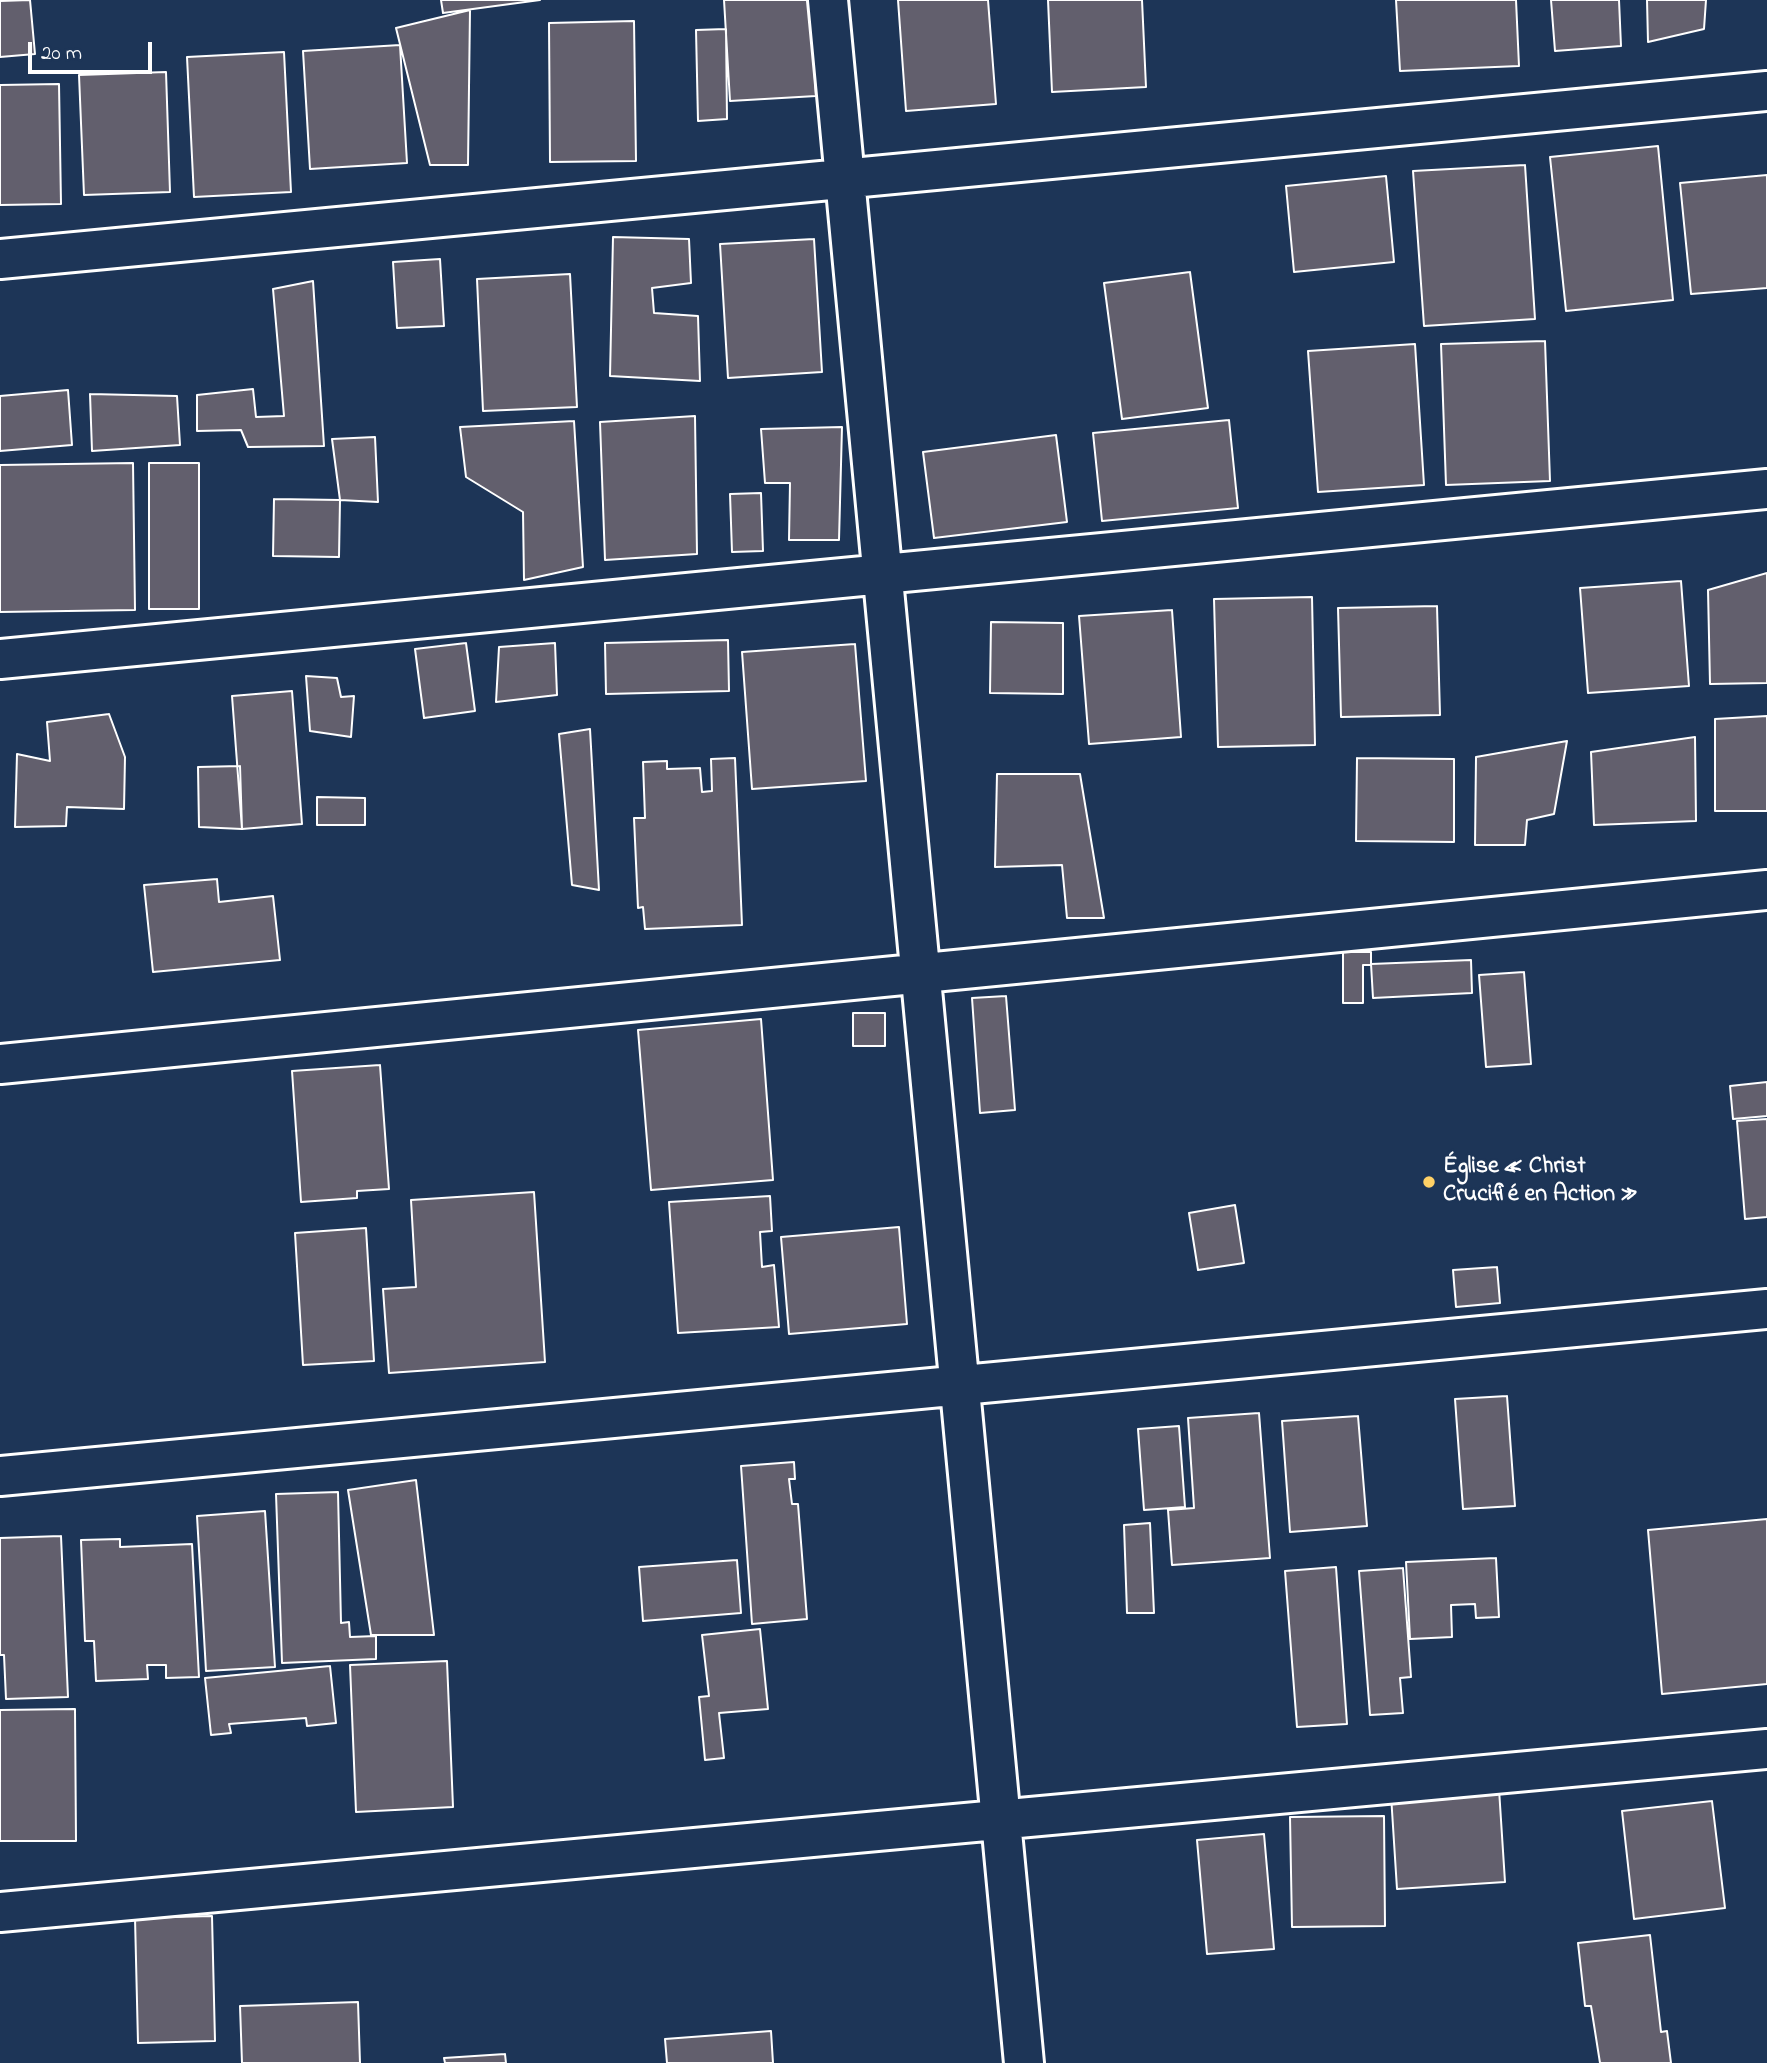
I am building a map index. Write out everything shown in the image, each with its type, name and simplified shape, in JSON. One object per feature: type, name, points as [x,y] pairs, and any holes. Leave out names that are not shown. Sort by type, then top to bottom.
[{"type":"street","points":[[828,0],[1024,2063]]},
{"type":"street","points":[[0,260],[1767,91]]},
{"type":"street","points":[[0,659],[1767,489]]},
{"type":"street","points":[[0,1064],[1767,890]]},
{"type":"street","points":[[0,1476],[1767,1309]]},
{"type":"street","points":[[0,1912],[1767,1749]]},
{"type":"building","points":[[30,0],[35,54],[0,57],[0,1]]},
{"type":"building","points":[[441,0],[540,0],[443,13]]},
{"type":"building","points":[[724,0],[810,0],[816,96],[730,101]]},
{"type":"building","points":[[898,0],[988,0],[996,104],[906,111]]},
{"type":"building","points":[[1048,0],[1142,0],[1146,87],[1052,92]]},
{"type":"building","points":[[1396,0],[1516,0],[1519,66],[1400,71]]},
{"type":"building","points":[[1551,0],[1619,0],[1621,46],[1555,51]]},
{"type":"building","points":[[1647,0],[1706,0],[1704,29],[1648,42]]},
{"type":"building","points":[[470,10],[468,165],[430,165],[396,28]]},
{"type":"building","points":[[634,21],[636,161],[550,162],[549,23]]},
{"type":"building","points":[[726,29],[727,119],[698,121],[696,30]]},
{"type":"building","points":[[400,45],[407,163],[310,169],[303,51]]},
{"type":"building","points":[[284,52],[291,192],[194,197],[187,57]]},
{"type":"building","points":[[166,72],[170,192],[84,195],[79,75]]},
{"type":"building","points":[[59,84],[61,204],[0,205],[0,85]]},
{"type":"building","points":[[1658,146],[1673,300],[1566,311],[1550,157]]},
{"type":"building","points":[[1525,165],[1535,319],[1424,326],[1413,171]]},
{"type":"building","points":[[1767,175],[1767,288],[1691,294],[1680,183]]},
{"type":"building","points":[[1386,176],[1394,262],[1294,272],[1286,186]]},
{"type":"building","points":[[613,237],[689,239],[691,283],[652,288],[654,313],[698,316],[700,381],[610,376]]},
{"type":"building","points":[[814,239],[822,372],[728,378],[720,244]]},
{"type":"building","points":[[440,259],[444,326],[397,328],[393,262]]},
{"type":"building","points":[[1190,272],[1208,408],[1122,419],[1104,283]]},
{"type":"building","points":[[570,274],[577,407],[483,411],[477,279]]},
{"type":"building","points":[[313,281],[324,446],[248,447],[241,430],[197,431],[197,395],[253,389],[256,417],[284,416],[273,289]]},
{"type":"building","points":[[1545,341],[1550,481],[1446,485],[1441,344]]},
{"type":"building","points":[[1415,344],[1424,485],[1318,492],[1308,351]]},
{"type":"building","points":[[68,390],[72,445],[0,451],[0,396]]},
{"type":"building","points":[[90,394],[177,396],[180,445],[92,451]]},
{"type":"building","points":[[695,416],[697,554],[605,560],[600,422]]},
{"type":"building","points":[[1229,420],[1238,508],[1102,521],[1093,433]]},
{"type":"building","points":[[574,421],[583,567],[524,580],[523,512],[466,477],[460,427]]},
{"type":"building","points":[[842,427],[839,540],[789,540],[790,483],[765,483],[761,429]]},
{"type":"building","points":[[1056,435],[1067,522],[934,538],[923,452]]},
{"type":"building","points":[[375,437],[378,502],[340,500],[332,439]]},
{"type":"building","points":[[133,463],[135,610],[0,612],[0,465]]},
{"type":"building","points":[[149,463],[199,463],[199,609],[149,609]]},
{"type":"building","points":[[761,493],[763,551],[732,552],[730,494]]},
{"type":"building","points":[[274,499],[340,500],[339,557],[273,556]]},
{"type":"building","points":[[1767,573],[1767,683],[1710,684],[1708,590]]},
{"type":"building","points":[[1681,581],[1689,686],[1588,693],[1580,588]]},
{"type":"building","points":[[1312,597],[1315,745],[1218,747],[1214,599]]},
{"type":"building","points":[[1437,606],[1440,715],[1341,717],[1338,608]]},
{"type":"building","points":[[1172,610],[1181,737],[1089,744],[1079,616]]},
{"type":"building","points":[[991,622],[1063,623],[1063,694],[990,693]]},
{"type":"building","points":[[728,640],[729,691],[606,694],[605,643]]},
{"type":"building","points":[[466,643],[475,711],[424,718],[415,649]]},
{"type":"building","points":[[555,643],[557,695],[496,702],[499,647]]},
{"type":"building","points":[[855,644],[866,781],[752,789],[742,652]]},
{"type":"building","points":[[306,676],[337,678],[341,697],[354,696],[351,737],[310,731]]},
{"type":"building","points":[[292,691],[302,824],[242,829],[232,696]]},
{"type":"building","points":[[109,714],[125,757],[124,809],[67,807],[66,826],[15,827],[17,754],[50,761],[47,722]]},
{"type":"building","points":[[1767,716],[1767,811],[1715,811],[1715,719]]},
{"type":"building","points":[[590,729],[599,890],[572,885],[559,734]]},
{"type":"building","points":[[1695,737],[1696,821],[1594,825],[1591,752]]},
{"type":"building","points":[[1567,741],[1554,814],[1527,820],[1525,845],[1475,845],[1476,757]]},
{"type":"building","points":[[735,758],[742,925],[645,929],[643,907],[638,908],[634,818],[645,818],[643,762],[667,761],[667,769],[700,768],[702,792],[712,791],[711,759]]},
{"type":"building","points":[[1357,758],[1454,759],[1454,842],[1356,841]]},
{"type":"building","points":[[240,766],[242,829],[199,827],[198,767]]},
{"type":"building","points":[[997,774],[1080,774],[1104,918],[1067,918],[1062,865],[995,867]]},
{"type":"building","points":[[317,797],[365,798],[365,825],[317,825]]},
{"type":"building","points":[[217,879],[219,902],[273,896],[280,960],[153,972],[144,885]]},
{"type":"building","points":[[1343,952],[1371,952],[1371,965],[1363,965],[1363,1003],[1343,1003]]},
{"type":"building","points":[[1471,960],[1472,993],[1373,998],[1371,964]]},
{"type":"building","points":[[1524,972],[1531,1064],[1486,1067],[1479,975]]},
{"type":"building","points":[[1006,996],[1015,1110],[980,1113],[972,998]]},
{"type":"building","points":[[853,1013],[885,1013],[885,1046],[853,1046]]},
{"type":"building","points":[[761,1019],[773,1180],[651,1190],[638,1030]]},
{"type":"building","points":[[380,1065],[389,1189],[357,1191],[357,1198],[301,1202],[292,1071]]},
{"type":"building","points":[[1767,1082],[1767,1116],[1733,1119],[1730,1086]]},
{"type":"building","points":[[1767,1119],[1767,1217],[1745,1219],[1737,1121]]},
{"type":"building","points":[[534,1192],[545,1362],[389,1373],[383,1289],[416,1287],[411,1200]]},
{"type":"building","points":[[770,1196],[772,1231],[760,1232],[762,1267],[774,1265],[779,1327],[678,1333],[669,1202]]},
{"type":"building","points":[[1235,1205],[1244,1263],[1198,1270],[1189,1213]]},
{"type":"building","points":[[899,1227],[907,1324],[789,1334],[781,1237]]},
{"type":"building","points":[[366,1228],[374,1361],[303,1365],[295,1233]]},
{"type":"building","points":[[1497,1267],[1500,1303],[1456,1307],[1453,1270]]},
{"type":"building","points":[[1507,1396],[1515,1506],[1463,1509],[1455,1399]]},
{"type":"building","points":[[1259,1413],[1270,1558],[1172,1565],[1168,1510],[1194,1508],[1188,1418]]},
{"type":"building","points":[[1358,1416],[1367,1526],[1290,1532],[1282,1421]]},
{"type":"building","points":[[1179,1426],[1185,1507],[1144,1510],[1138,1429]]},
{"type":"building","points":[[794,1462],[795,1479],[789,1479],[792,1504],[798,1504],[807,1619],[752,1624],[741,1466]]},
{"type":"building","points":[[416,1480],[434,1635],[371,1635],[348,1490]]},
{"type":"building","points":[[338,1492],[341,1623],[349,1622],[350,1637],[376,1636],[376,1659],[282,1663],[276,1494]]},
{"type":"building","points":[[265,1511],[275,1667],[206,1671],[197,1516]]},
{"type":"building","points":[[1767,1519],[1767,1684],[1662,1694],[1648,1530]]},
{"type":"building","points":[[1150,1523],[1154,1613],[1127,1613],[1124,1525]]},
{"type":"building","points":[[61,1536],[68,1697],[6,1699],[4,1655],[0,1655],[0,1538]]},
{"type":"building","points":[[120,1539],[120,1547],[192,1544],[199,1677],[166,1678],[166,1665],[147,1665],[148,1679],[96,1681],[94,1641],[85,1641],[81,1540]]},
{"type":"building","points":[[1496,1558],[1499,1617],[1476,1618],[1475,1604],[1451,1605],[1452,1637],[1410,1639],[1406,1562]]},
{"type":"building","points":[[737,1560],[741,1613],[643,1621],[639,1567]]},
{"type":"building","points":[[1336,1567],[1347,1724],[1297,1727],[1285,1571]]},
{"type":"building","points":[[1403,1568],[1411,1677],[1400,1678],[1403,1713],[1370,1715],[1359,1571]]},
{"type":"building","points":[[760,1629],[768,1709],[719,1713],[724,1758],[705,1760],[699,1697],[709,1696],[702,1635]]},
{"type":"building","points":[[447,1661],[453,1807],[356,1812],[350,1665]]},
{"type":"building","points":[[330,1666],[336,1723],[307,1726],[306,1718],[229,1724],[231,1733],[211,1735],[205,1678]]},
{"type":"building","points":[[75,1709],[76,1841],[0,1841],[0,1710]]},
{"type":"building","points":[[1499,1789],[1505,1882],[1397,1889],[1391,1795]]},
{"type":"building","points":[[1712,1801],[1725,1908],[1634,1919],[1622,1811]]},
{"type":"building","points":[[1384,1816],[1385,1926],[1292,1927],[1290,1817]]},
{"type":"building","points":[[1264,1834],[1274,1949],[1207,1954],[1197,1840]]},
{"type":"building","points":[[212,1916],[215,2041],[138,2043],[135,1918]]},
{"type":"building","points":[[1650,1935],[1661,2032],[1667,2031],[1671,2063],[1600,2063],[1591,2006],[1585,2006],[1578,1943]]},
{"type":"building","points":[[358,2002],[360,2063],[242,2063],[240,2006]]},
{"type":"building","points":[[771,2031],[773,2063],[667,2063],[665,2039]]},
{"type":"building","points":[[505,2054],[506,2063],[445,2063],[444,2058]]},
{"type":"place","name":"Église « Christ Crucifié en Action »","points":[[1429,1182]]}]
